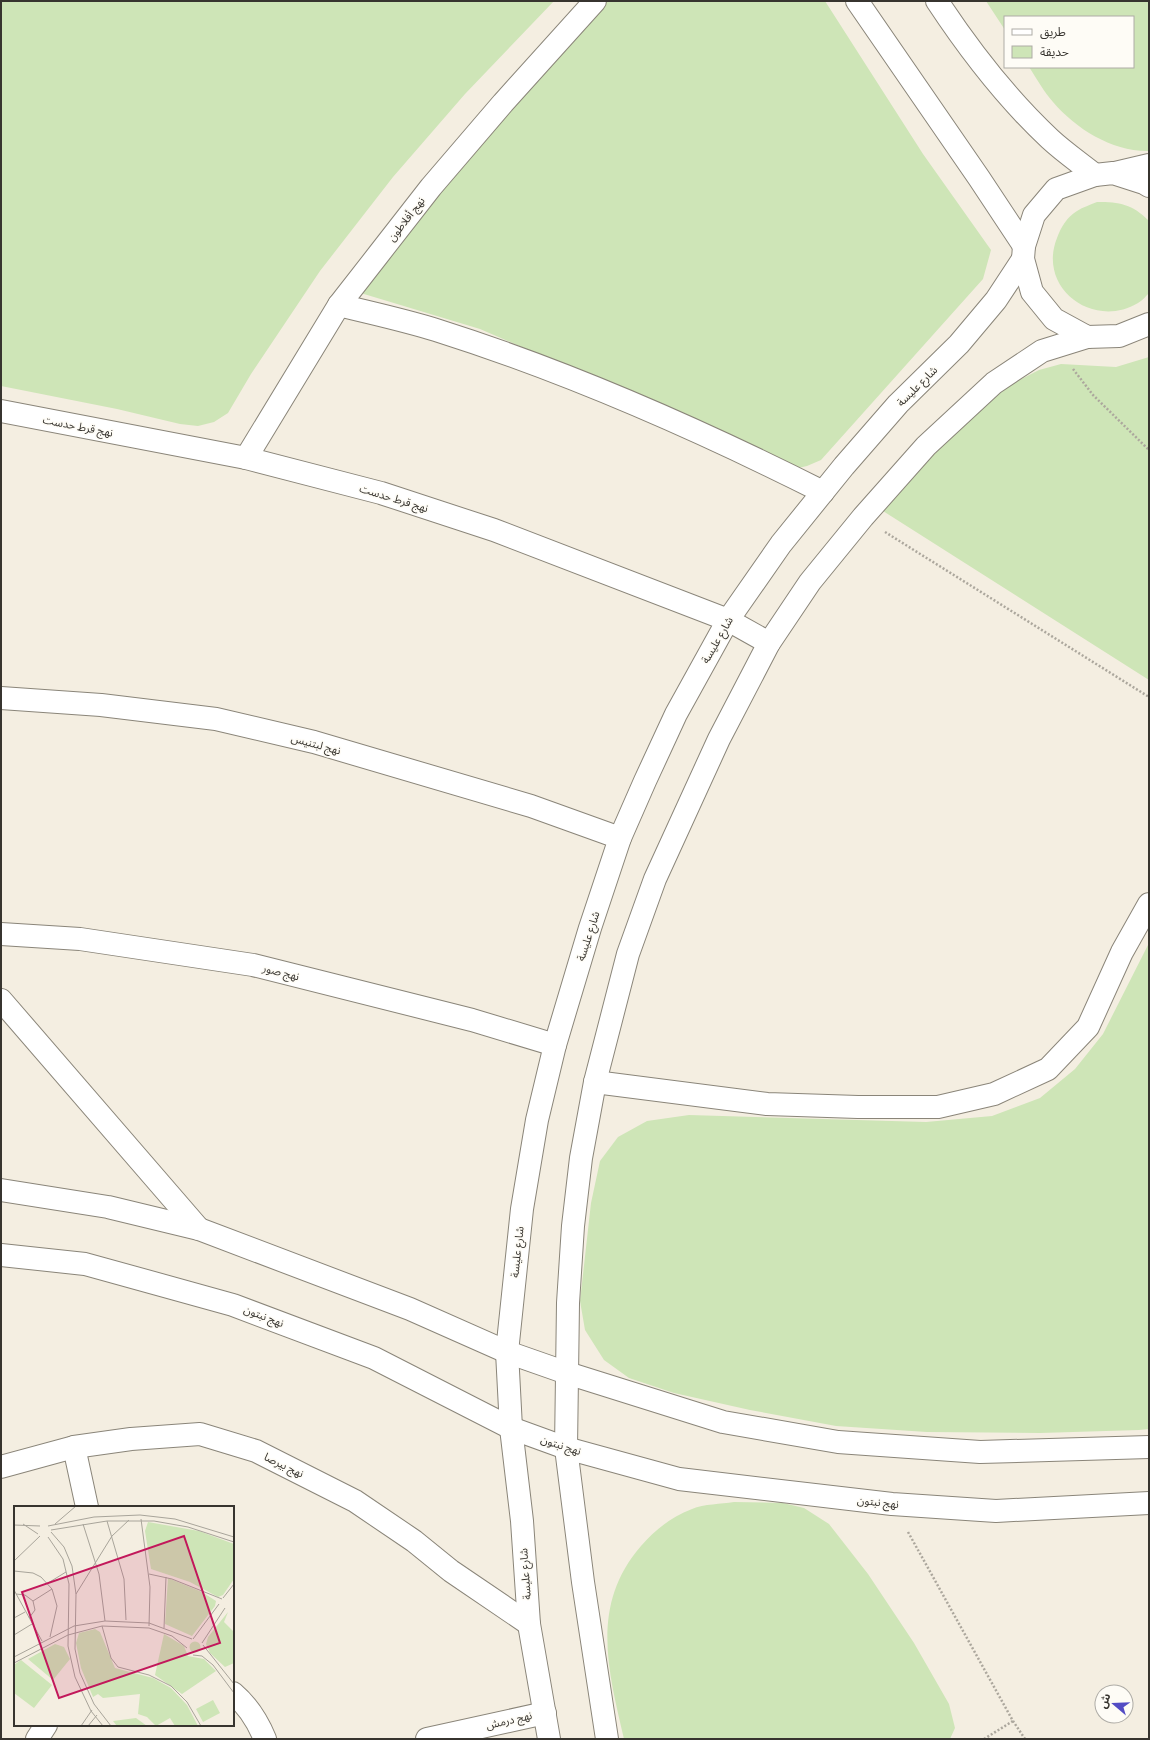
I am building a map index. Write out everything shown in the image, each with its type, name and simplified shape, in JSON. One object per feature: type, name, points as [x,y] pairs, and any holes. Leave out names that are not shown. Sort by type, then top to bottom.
[{"type":"street","name":"نهج أفلاطون","points":[[246,458],[339,305],[431,186],[595,1]]},
{"type":"street","points":[[857,1],[971,165],[1024,252],[1032,292],[1054,319],[1087,337]]},
{"type":"street","points":[[937,1],[959,34],[1015,105],[1051,140],[1104,174],[1144,183],[1149,186]]},
{"type":"street","points":[[1104,174],[1149,165]]},
{"type":"street","name":"شارع عليسة","points":[[549,1739],[529,1624],[522,1521],[511,1428],[507,1352],[522,1209],[537,1120],[555,1045],[590,928],[620,838],[676,714],[728,620],[781,544],[898,404],[959,344],[996,300],[1024,252],[1034,214],[1056,189],[1104,174]]},
{"type":"street","points":[[339,305],[435,330],[591,386],[736,449],[823,492]]},
{"type":"street","points":[[607,1739],[583,1582],[566,1448],[568,1303],[573,1226],[581,1158],[595,1082],[628,954],[655,879],[719,738],[769,643],[810,582],[863,517],[926,446],[994,383],[1042,351],[1087,337],[1119,336],[1149,324]]},
{"type":"street","name":"نهج قرط حدست","points":[[1,411],[246,458],[381,493],[494,530],[728,620],[769,643]]},
{"type":"street","name":"نهج لبتنيس","points":[[1,698],[101,705],[223,721],[314,742],[531,806],[620,838]]},
{"type":"street","points":[[595,1082],[767,1104],[938,1107],[994,1094],[1048,1069],[1088,1027],[1122,952],[1149,904]]},
{"type":"street","name":"نهج صور","points":[[1,934],[80,939],[253,966],[472,1020],[555,1045]]},
{"type":"street","points":[[1,1000],[199,1229]]},
{"type":"street","points":[[1,1190],[108,1207],[199,1229],[410,1308],[507,1352],[567,1373],[723,1422],[838,1442],[980,1452],[1149,1447]]},
{"type":"street","name":"نهج نبتون","points":[[1,1255],[85,1264],[233,1305],[374,1358],[511,1428],[566,1448],[679,1478],[892,1504],[996,1511],[1149,1503]]},
{"type":"street","name":"نهج بيرصا","points":[[1,1467],[74,1447],[131,1439],[200,1434],[256,1451],[355,1501],[414,1541],[451,1571],[529,1624]]},
{"type":"street","points":[[74,1447],[87,1506]]},
{"type":"street","points":[[234,1695],[241,1700],[260,1728],[265,1739]]},
{"type":"street","name":"نهج درمش","points":[[427,1739],[545,1712]]},
{"type":"street","points":[[37,1739],[45,1726]]},
{"type":"path","points":[[1054,347],[1093,395],[1149,450]]},
{"type":"path","points":[[863,517],[1149,697]]},
{"type":"path","points":[[892,1504],[1013,1722],[1025,1739]]},
{"type":"path","points":[[984,1739],[1013,1722]]},
{"type":"green space","points":[[1,1],[554,1],[465,94],[393,177],[320,271],[251,374],[228,413],[214,422],[198,426],[180,424],[117,409],[1,386]]},
{"type":"green space","points":[[604,1],[825,1],[923,154],[991,250],[983,279],[821,460],[807,466],[789,470],[552,360],[480,329],[354,291]]},
{"type":"green space","points":[[986,1],[1149,1],[1149,151],[1122,148],[1084,130],[1062,112],[1053,102],[1030,68],[1134,68],[1134,16],[1004,16],[1004,28]]},
{"type":"green space","points":[[1097,202],[1125,205],[1143,215],[1149,221],[1149,293],[1139,302],[1121,310],[1104,311],[1087,307],[1073,299],[1062,288],[1055,273],[1053,256],[1057,238],[1062,226],[1073,213]]},
{"type":"green space","points":[[1149,357],[1149,680],[883,511],[908,481],[957,431],[1008,386],[1039,370],[1061,364],[1116,367]]},
{"type":"green space","points":[[1149,943],[1149,1429],[1040,1433],[927,1432],[836,1426],[750,1410],[674,1393],[629,1378],[604,1360],[585,1330],[580,1301],[591,1203],[600,1161],[618,1137],[647,1121],[689,1115],[926,1122],[992,1116],[1040,1098],[1075,1069],[1103,1034]]},
{"type":"green space","points":[[734,1502],[783,1503],[804,1508],[829,1524],[868,1574],[914,1643],[949,1704],[955,1728],[950,1739],[624,1739],[613,1688],[607,1639],[609,1615],[615,1591],[625,1568],[646,1540],[670,1520],[697,1507]]}]
